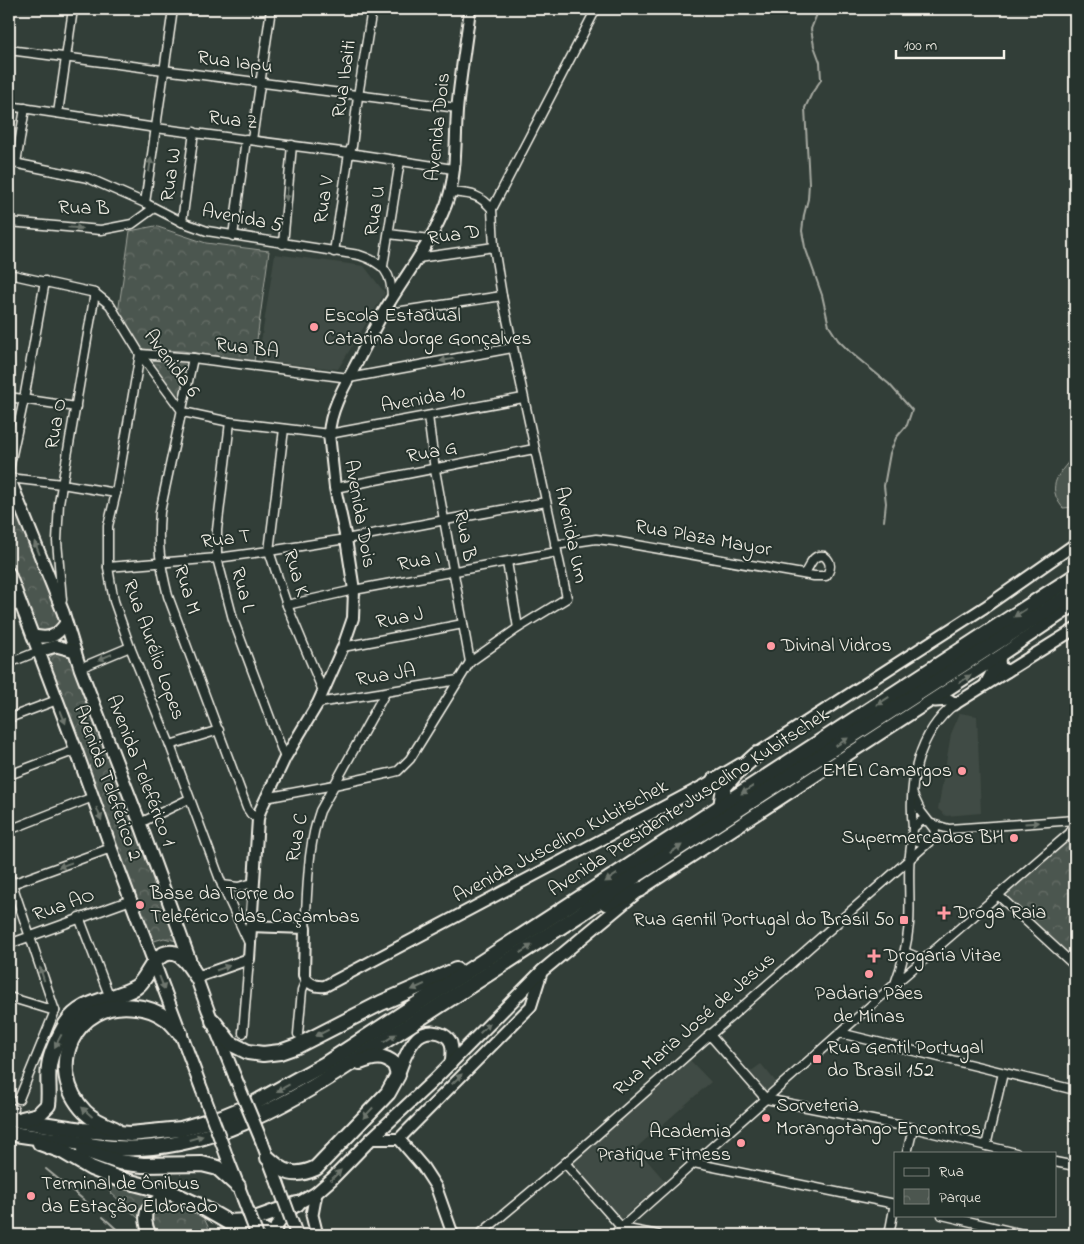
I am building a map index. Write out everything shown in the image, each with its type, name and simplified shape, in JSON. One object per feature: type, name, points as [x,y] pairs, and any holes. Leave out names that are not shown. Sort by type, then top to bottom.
[{"type":"highway","points":[[1038,601],[1075,567]]},
{"type":"highway","name":"Avenida Presidente Juscelino Kubitschek","points":[[330,1069],[494,953],[1075,576]]},
{"type":"highway","name":"Avenida Presidente Juscelino Kubitschek","points":[[330,1069],[582,913],[632,878],[1075,592]]},
{"type":"highway","points":[[721,807],[719,784],[737,772],[757,754]]},
{"type":"highway","points":[[582,913],[641,889]]},
{"type":"highway","points":[[12,1120],[38,1115],[48,1105],[49,1066],[54,1048],[68,1022],[78,1012],[89,1004],[127,992],[138,986],[154,962],[166,953],[173,953],[183,958],[197,977]]},
{"type":"highway","points":[[213,1021],[230,1043],[248,1052],[263,1054],[280,1052],[298,1046],[381,1003],[494,953]]},
{"type":"highway","points":[[130,1134],[103,1124],[86,1114],[76,1101],[65,1074],[65,1058],[71,1040],[80,1026],[93,1014],[111,1007],[126,1005],[147,1008],[168,1019],[180,1033]]},
{"type":"highway","points":[[12,1120],[130,1134],[181,1129],[222,1117],[330,1069],[377,1057],[390,1060],[395,1065],[398,1075],[388,1093],[316,1168],[306,1173],[289,1172],[280,1169],[268,1158]]},
{"type":"highway","points":[[57,1140],[115,1148],[148,1147],[183,1142],[256,1118],[295,1099],[330,1069]]},
{"type":"highway","points":[[12,1120],[57,1140],[119,1162],[143,1165],[202,1164],[218,1168],[240,1192]]},
{"type":"highway","points":[[12,1120],[91,1168],[120,1179],[172,1193],[228,1222],[249,1221],[298,1204]]},
{"type":"main road","name":"Avenida Teleférico 1","points":[[9,478],[65,618],[80,668],[213,1021],[262,1142],[296,1234]]},
{"type":"main road","name":"Avenida Teleférico 2","points":[[9,573],[257,1235]]},
{"type":"main road","points":[[231,1235],[236,1231],[257,1227],[266,1229],[275,1235],[278,1221],[298,1204],[316,1193],[342,1169],[542,971],[641,889],[1000,658],[1075,605]]},
{"type":"main road","points":[[33,636],[47,638],[59,632],[65,618]]},
{"type":"main road","points":[[38,651],[56,646],[75,651]]},
{"type":"main road","points":[[1000,658],[1000,668],[1007,671]]},
{"type":"main road","points":[[986,684],[1000,658]]},
{"type":"main road","points":[[928,703],[945,699],[955,704]]},
{"type":"main road","points":[[398,1075],[414,1040],[419,1035],[426,1033],[442,1034],[448,1039],[452,1053],[451,1063]]},
{"type":"main road","points":[[150,1235],[144,1218],[148,1209],[152,1202],[172,1193]]},
{"type":"main road","points":[[316,1193],[312,1215],[317,1235]]},
{"type":"street","points":[[58,113],[72,9]]},
{"type":"street","points":[[145,203],[173,9]]},
{"type":"street","points":[[233,236],[271,9]]},
{"type":"street","name":"Rua Ibaiti","points":[[349,153],[352,146],[372,9]]},
{"type":"street","name":"Avenida Dois","points":[[243,1033],[258,819],[285,758],[318,703],[343,647],[353,618],[354,590],[336,488],[329,434],[331,416],[382,314],[430,239],[446,206],[453,169],[457,108],[470,9]]},
{"type":"street","points":[[450,192],[471,194],[480,198],[492,209],[596,9]]},
{"type":"street","name":"Rua Iapu","points":[[9,50],[457,108]]},
{"type":"street","name":"Rua Z","points":[[9,106],[453,169]]},
{"type":"street","points":[[12,162],[25,108]]},
{"type":"street","name":"Rua W","points":[[182,222],[194,132]]},
{"type":"street","points":[[282,244],[292,145]]},
{"type":"street","name":"Rua V","points":[[334,252],[349,153]]},
{"type":"street","name":"Rua U","points":[[383,266],[400,161]]},
{"type":"street","name":"Avenida 5","points":[[12,162],[88,178],[145,203],[182,222],[207,231],[366,258],[383,266]]},
{"type":"street","name":"Rua B","points":[[9,222],[101,230],[132,224],[154,208]]},
{"type":"street","name":"Avenida Um","points":[[266,798],[334,786],[398,771],[410,759],[470,662],[518,628],[567,598],[512,348],[494,247],[492,209]]},
{"type":"street","points":[[389,234],[430,239]]},
{"type":"street","name":"Rua D","points":[[418,258],[494,247]]},
{"type":"street","points":[[383,266],[392,288],[392,299]]},
{"type":"street","name":"Avenida 6","points":[[9,274],[95,293],[110,304],[140,354],[183,412],[230,422],[329,434]]},
{"type":"street","points":[[9,469],[24,399],[45,281]]},
{"type":"street","name":"Rua O","points":[[65,618],[58,562],[57,523],[95,293]]},
{"type":"street","points":[[382,314],[502,296]]},
{"type":"street","name":"Rua BA","points":[[140,354],[193,358],[349,378],[512,348]]},
{"type":"street","name":"Rua Aurélio Lopes","points":[[140,354],[116,493],[108,526],[108,566],[114,601],[222,885],[249,943]]},
{"type":"street","name":"Rua M","points":[[193,358],[183,412],[160,512],[158,537],[160,563],[168,596],[247,808],[258,819]]},
{"type":"street","points":[[9,397],[76,407]]},
{"type":"street","name":"Avenida 10","points":[[329,434],[523,398]]},
{"type":"street","name":"Rua B","points":[[428,416],[435,470],[470,662]]},
{"type":"street","name":"Rua L","points":[[230,422],[217,530],[217,558],[233,619],[285,758]]},
{"type":"street","name":"Rua K","points":[[284,429],[269,551],[287,605],[323,691]]},
{"type":"street","name":"Rua G","points":[[336,488],[534,449]]},
{"type":"street","points":[[9,478],[116,493]]},
{"type":"street","name":"Rua T","points":[[108,566],[217,558],[269,551],[346,539],[546,502]]},
{"type":"street","name":"Rua Plaza Mayor","points":[[556,548],[596,539],[614,540],[804,574],[826,576],[830,569],[830,562],[821,555],[814,557],[804,574]]},
{"type":"street","points":[[757,754],[977,613],[1075,544]]},
{"type":"street","name":"Rua I","points":[[287,605],[354,590],[506,562],[556,548]]},
{"type":"street","points":[[48,574],[56,568],[58,562]]},
{"type":"street","points":[[506,562],[518,628]]},
{"type":"street","points":[[9,608],[21,604]]},
{"type":"street","name":"Rua J","points":[[343,647],[463,624]]},
{"type":"street","points":[[895,984],[905,952],[909,925],[914,776],[919,756],[929,733],[944,713],[955,704],[1075,629]]},
{"type":"street","points":[[80,668],[130,647]]},
{"type":"street","points":[[9,662],[38,651]]},
{"type":"street","name":"Rua JA","points":[[318,703],[458,680]]},
{"type":"street","name":"Rua C","points":[[298,1034],[302,990],[306,980],[303,970],[311,844],[320,811],[385,693]]},
{"type":"street","points":[[9,718],[56,700]]},
{"type":"street","points":[[170,745],[219,730]]},
{"type":"street","points":[[9,775],[76,750]]},
{"type":"street","name":"Avenida Juscelino Kubitschek","points":[[306,980],[311,984],[325,986],[719,784]]},
{"type":"street","points":[[912,792],[929,823],[935,830],[931,840],[918,842],[913,832]]},
{"type":"street","points":[[9,830],[93,797]]},
{"type":"street","points":[[140,823],[189,799]]},
{"type":"street","points":[[613,1235],[895,984],[1070,833],[1075,821],[949,829],[929,823],[918,823],[913,832]]},
{"type":"street","name":"Rua Maria José de Jesus","points":[[479,1235],[564,1163],[931,840],[949,829]]},
{"type":"street","points":[[11,885],[111,848]]},
{"type":"street","points":[[9,875],[54,1011],[19,1099]]},
{"type":"street","points":[[222,885],[238,887],[253,883]]},
{"type":"street","points":[[998,895],[1075,966]]},
{"type":"street","name":"Rua AO","points":[[9,944],[79,917],[131,900]]},
{"type":"street","points":[[79,917],[107,990]]},
{"type":"street","points":[[250,926],[305,928]]},
{"type":"street","points":[[905,952],[924,960]]},
{"type":"street","points":[[197,977],[249,959]]},
{"type":"street","points":[[371,1139],[399,1138],[531,1006],[542,971]]},
{"type":"street","points":[[9,997],[54,1011]]},
{"type":"street","points":[[840,1033],[1075,1090]]},
{"type":"street","points":[[710,1034],[766,1099],[912,1128],[1012,1152]]},
{"type":"street","points":[[986,1146],[1004,1073]]},
{"type":"street","points":[[426,1109],[434,1080]]},
{"type":"street","points":[[907,1152],[912,1128]]},
{"type":"street","points":[[399,1138],[423,1167],[436,1187],[453,1235]]},
{"type":"street","points":[[1056,1162],[1075,1166]]},
{"type":"street","points":[[564,1163],[622,1228],[658,1235]]},
{"type":"street","points":[[694,1164],[894,1204]]},
{"type":"street","points":[[889,1235],[894,1209]]},
{"type":"street","points":[[946,1216],[1027,1235]]},
{"type":"street","points":[[1073,1235],[1075,1226]]},
{"type":"shaded area","name":"Escola Estadual Catarina Jorge Gonçalves","points":[[275,254],[364,266],[385,293],[338,369],[258,361]]},
{"type":"shaded area","name":"EMEI Camargos","points":[[960,713],[977,716],[981,813],[946,816],[938,809],[951,734]]},
{"type":"shaded area","points":[[688,1058],[711,1082],[636,1148],[665,1181],[620,1220],[568,1162]]},
{"type":"shaded area","points":[[761,1064],[776,1082],[766,1091],[750,1072]]},
{"type":"green space","points":[[155,226],[206,243],[269,251],[254,362],[183,351],[139,349],[118,313],[130,231]]},
{"type":"green space","points":[[140,354],[193,358],[183,412]]},
{"type":"green space","points":[[1075,454],[1075,507],[1063,508],[1057,500],[1055,486],[1060,473]]},
{"type":"green space","points":[[9,484],[61,621],[54,630],[48,633],[37,633],[9,558]]},
{"type":"green space","points":[[69,652],[74,655],[181,942],[164,938],[151,942],[47,659],[54,654]]},
{"type":"green space","points":[[1075,832],[1075,960],[1002,894]]},
{"type":"green space","points":[[115,1184],[158,1193],[143,1208],[139,1219],[109,1191]]},
{"type":"green space","points":[[170,1203],[186,1206],[197,1211],[205,1220],[211,1235],[156,1235],[148,1219],[149,1215],[156,1208]]},
{"type":"waterway","points":[[819,9],[811,29],[814,46],[820,62],[821,80],[805,108],[809,183],[802,231],[805,247],[822,295],[829,326],[838,340],[889,384],[912,410],[907,425],[896,438],[890,453],[884,486],[886,503],[884,521]]},
{"type":"waterway","points":[[46,1169],[90,1205]]},
{"type":"waterway","points":[[103,1217],[123,1235]]},
{"type":"place","name":"Escola Estadual Catarina Jorge Gonçalves","points":[[314,327]]},
{"type":"place","name":"Divinal Vidros","points":[[771,646]]},
{"type":"place","name":"EMEI Camargos","points":[[962,771]]},
{"type":"place","name":"Supermercados BH","points":[[1014,838]]},
{"type":"place","name":"Base da Torre do Teleférico das Caçambas","points":[[140,905]]},
{"type":"place","name":"Droga Raia","points":[[944,913]]},
{"type":"place","name":"Rua Gentil Portugal do Brasil 50","points":[[904,920]]},
{"type":"place","name":"Drogaria Vitae","points":[[874,956]]},
{"type":"place","name":"Padaria Pães de Minas","points":[[869,974]]},
{"type":"place","name":"Rua Gentil Portugal do Brasil 152","points":[[817,1059]]},
{"type":"place","name":"Sorveteria Morangotango Encontros","points":[[766,1118]]},
{"type":"place","name":"Academia Pratique Fitness","points":[[741,1143]]},
{"type":"place","name":"Terminal de Ônibus da Estação Eldorado","points":[[31,1196]]}]
